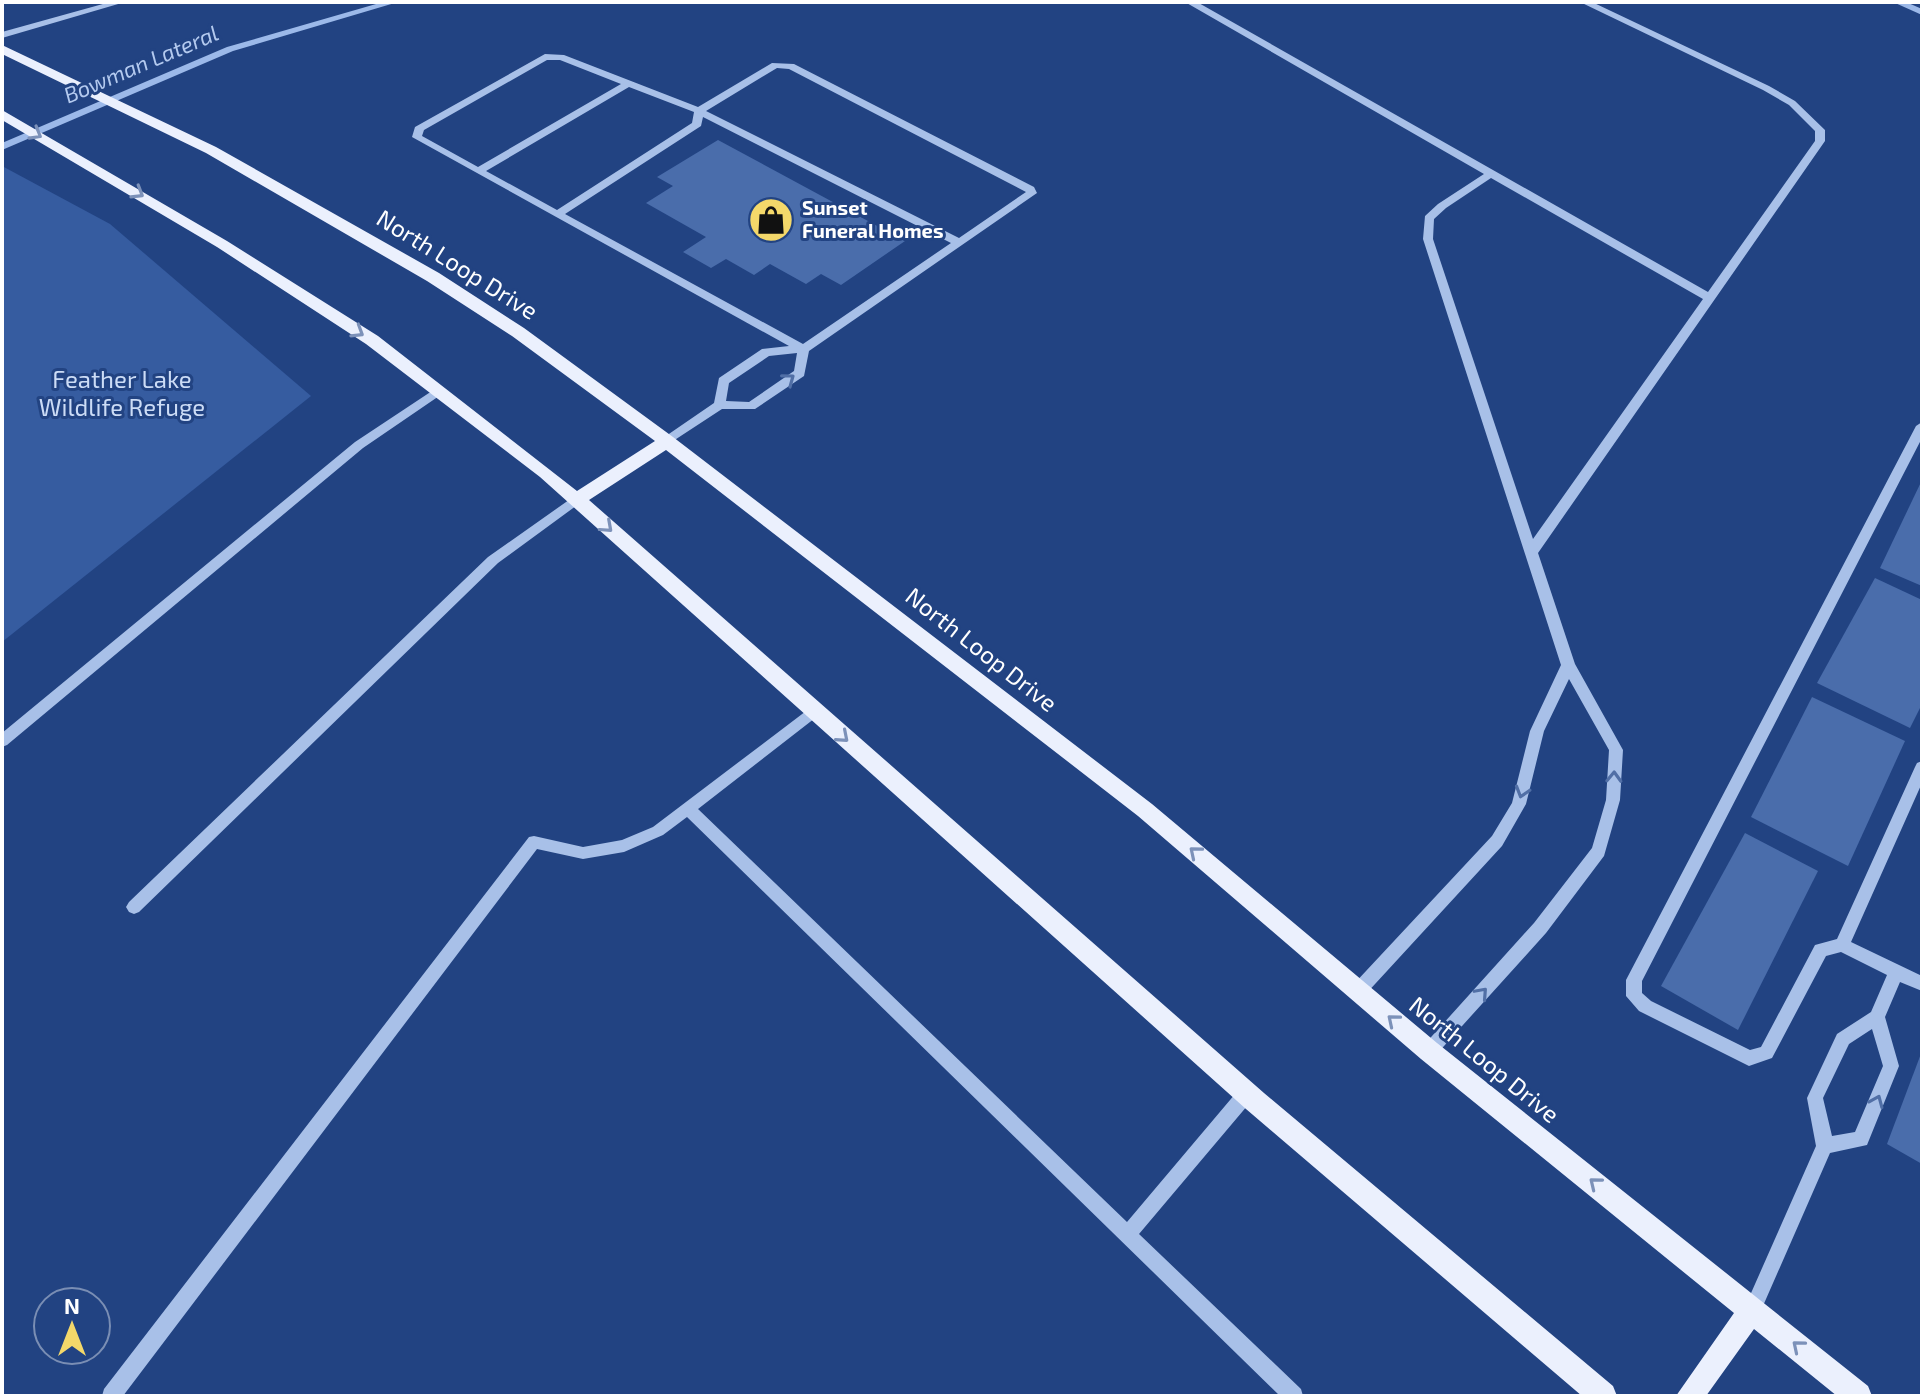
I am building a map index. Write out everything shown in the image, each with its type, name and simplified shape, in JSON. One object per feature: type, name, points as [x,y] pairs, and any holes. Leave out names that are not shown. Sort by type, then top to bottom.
[{"type":"main road","name":"North Loop Drive","points":[[2,49],[211,150],[433,277],[518,332],[667,441],[1145,810],[1429,1051],[1858,1396]]},
{"type":"main road","points":[[2,114],[222,244],[372,340],[576,500],[1247,1093],[1603,1396]]},
{"type":"main road","points":[[576,500],[667,441]]},
{"type":"main road","points":[[1690,1396],[1753,1309]]},
{"type":"street","points":[[2,35],[120,2]]},
{"type":"street","points":[[1190,2],[1709,298]]},
{"type":"street","points":[[1531,552],[1820,141],[1820,130],[1792,103],[1585,2]]},
{"type":"street","points":[[803,349],[417,137],[419,129],[545,57],[561,57],[699,111],[958,242]]},
{"type":"street","points":[[699,111],[775,65],[791,66],[1030,189],[1032,193],[803,349],[766,352],[723,381],[720,405]]},
{"type":"street","points":[[478,171],[628,84]]},
{"type":"street","points":[[558,214],[697,124],[699,111]]},
{"type":"street","points":[[1429,1051],[1540,928],[1599,851],[1613,800],[1616,750],[1568,665],[1428,239],[1429,218],[1489,175]]},
{"type":"street","points":[[667,441],[720,405],[751,406],[800,373],[803,349]]},
{"type":"street","points":[[2,741],[359,445],[438,391]]},
{"type":"street","points":[[1922,426],[1634,980],[1634,996],[1645,1006],[1749,1058],[1766,1053],[1821,950],[1842,945],[1922,984]]},
{"type":"street","points":[[134,907],[493,560],[576,500]]},
{"type":"street","points":[[1358,991],[1497,841],[1519,804],[1537,731],[1568,665]]},
{"type":"street","points":[[111,1396],[534,842],[583,853],[624,846],[658,831],[814,711]]},
{"type":"street","points":[[1842,945],[1922,767]]},
{"type":"street","points":[[687,808],[1294,1396]]},
{"type":"street","points":[[1753,1309],[1825,1146],[1815,1098],[1843,1039],[1877,1017],[1896,972]]},
{"type":"street","points":[[1825,1146],[1861,1139],[1877,1103],[1891,1066],[1877,1017]]},
{"type":"street","points":[[1128,1234],[1247,1093]]},
{"type":"green space","name":"Feather Lake Wildlife Refuge","points":[[2,166],[110,224],[311,396],[2,642]]},
{"type":"building","name":"Sunset Funeral Homes","points":[[718,140],[905,241],[841,285],[821,274],[806,284],[770,264],[754,275],[726,259],[711,268],[683,252],[706,237],[646,203],[673,186],[657,177]]},
{"type":"building","points":[[1922,480],[1922,586],[1880,568]]},
{"type":"building","points":[[1875,578],[1922,600],[1922,704],[1910,728],[1817,683]]},
{"type":"building","points":[[1812,697],[1905,741],[1848,866],[1751,817]]},
{"type":"building","points":[[1745,833],[1818,871],[1738,1030],[1661,986]]},
{"type":"building","points":[[1922,1051],[1922,1164],[1887,1144]]},
{"type":"waterway","name":"Bowman Lateral","points":[[2,147],[230,49],[393,2]]},
{"type":"waterway","points":[[1898,2],[1922,12]]},
{"type":"place","name":"Sunset Funeral Homes","points":[[771,220]]}]
